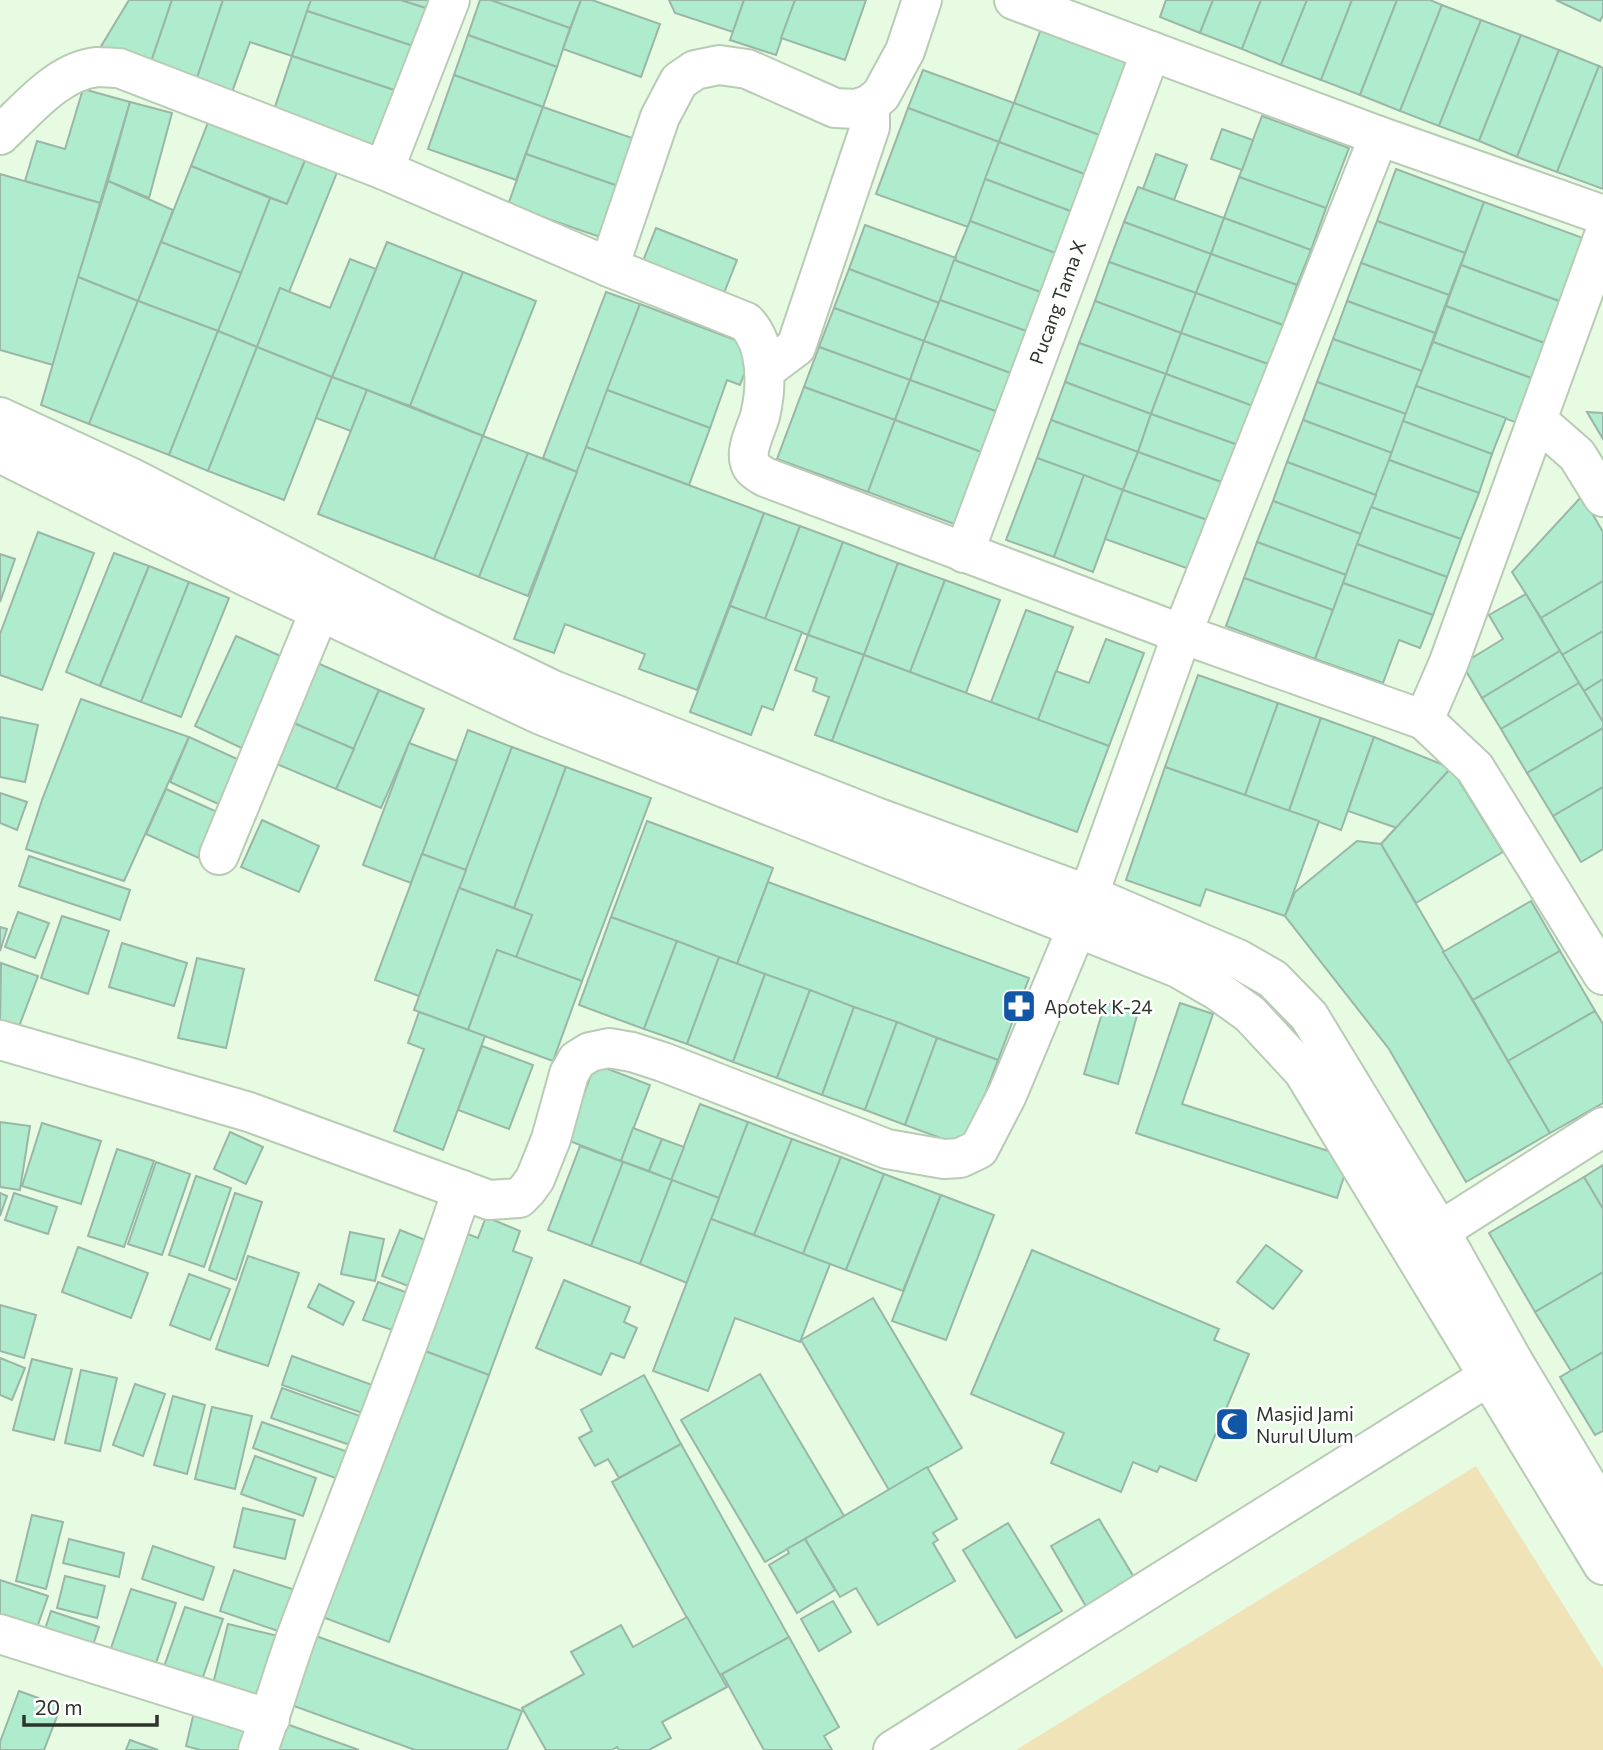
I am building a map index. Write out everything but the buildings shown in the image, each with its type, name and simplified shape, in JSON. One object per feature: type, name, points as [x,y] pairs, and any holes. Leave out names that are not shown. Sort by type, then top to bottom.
[{"type":"street","points":[[384,170],[450,0]]},
{"type":"street","points":[[609,267],[660,117],[679,81],[695,70],[719,65],[747,69],[835,108],[857,109],[870,104],[881,95],[905,51],[922,0]]},
{"type":"street","points":[[1014,0],[1379,136],[1603,215]]},
{"type":"street","name":"Pucang Tama X","points":[[964,553],[1151,51]]},
{"type":"street","points":[[0,135],[51,88],[75,73],[96,67],[119,68],[384,170],[746,323],[758,338],[764,371],[760,414],[748,458],[754,470],[765,477],[964,553],[1424,720],[1475,768],[1603,975]]},
{"type":"street","points":[[764,371],[796,347],[870,127],[870,104]]},
{"type":"street","points":[[0,1040],[249,1112],[489,1200],[519,1198],[527,1190],[535,1179],[551,1139],[569,1074],[577,1060],[590,1052],[609,1048],[632,1052],[689,1071],[887,1149],[944,1159],[969,1155],[979,1149],[1007,1096],[1082,912],[1182,634],[1379,136]]},
{"type":"street","points":[[1424,720],[1449,662],[1603,238]]},
{"type":"street","points":[[0,417],[130,477],[326,596],[541,715],[655,746],[1082,912],[1218,991],[1250,1014],[1303,1071],[1426,1240],[1500,1368],[1596,1520],[1603,1564]]},
{"type":"street","points":[[1537,420],[1577,455],[1603,498]]},
{"type":"street","points":[[0,453],[326,596]]},
{"type":"street","points":[[219,855],[326,596]]},
{"type":"street","points":[[1426,1240],[1603,1127]]},
{"type":"street","points":[[0,1634],[264,1734],[298,1632],[382,1416],[437,1267],[462,1190]]},
{"type":"street","points":[[893,1750],[1500,1368]]},
{"type":"shaded area","points":[[1476,1466],[1603,1668],[1603,1750],[1016,1750]]},
{"type":"place","name":"Apotek K-24","points":[[1019,1006]]},
{"type":"place","name":"Masjid Jami Nurul Ulum","points":[[1232,1424]]}]
